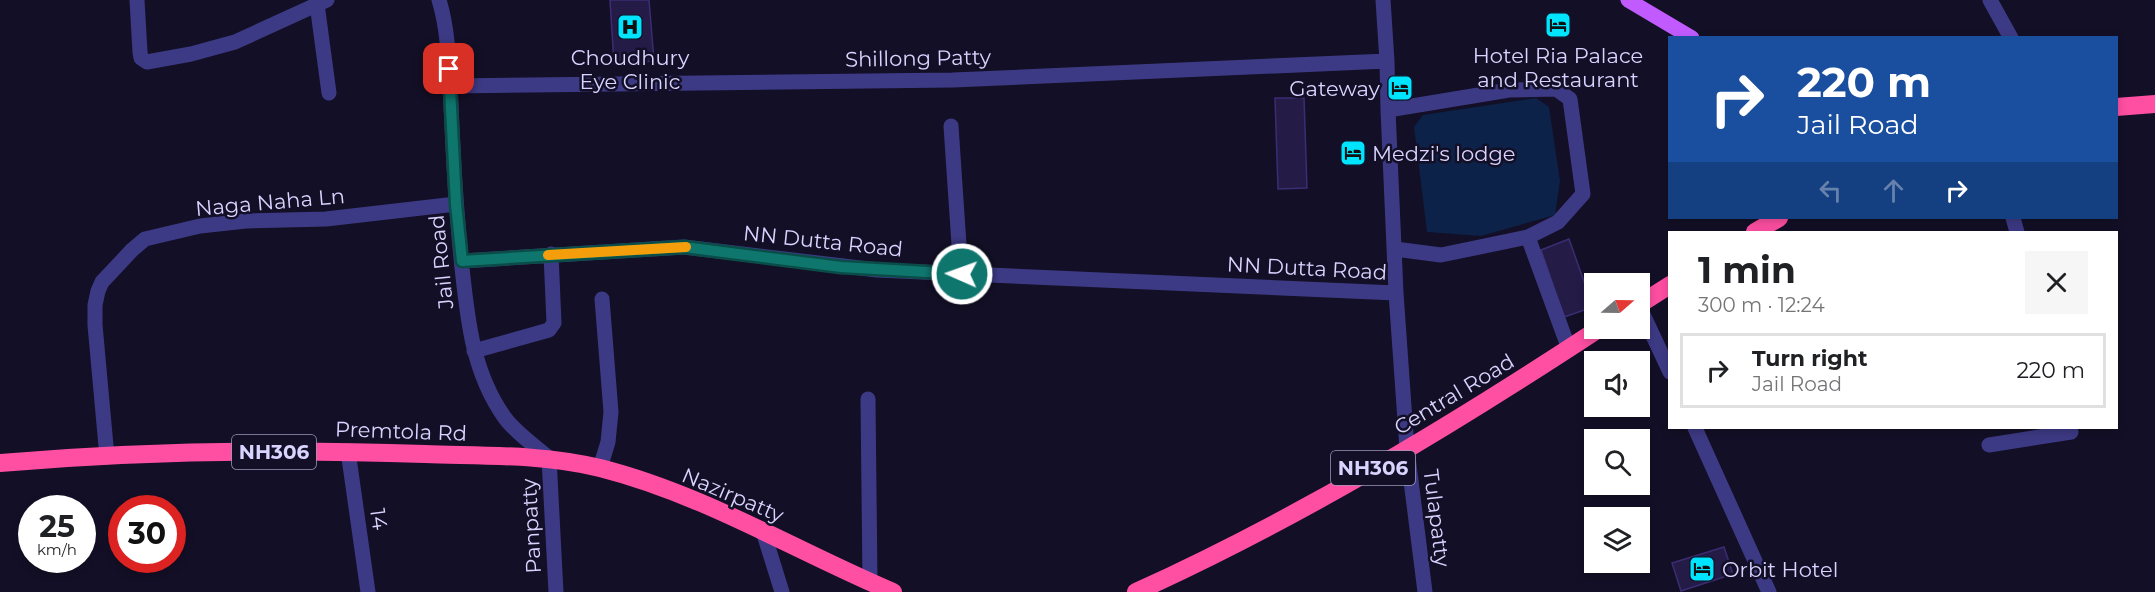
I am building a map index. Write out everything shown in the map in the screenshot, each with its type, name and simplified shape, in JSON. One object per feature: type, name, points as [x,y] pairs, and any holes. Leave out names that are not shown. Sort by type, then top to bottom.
[{"type":"highway","points":[[2118,107],[2155,104]]},
{"type":"highway","points":[[1757,231],[1777,219]]},
{"type":"highway","points":[[1650,299],[1668,286]]},
{"type":"highway","name":"Central Road","points":[[1136,592],[1245,541],[1482,405],[1584,339]]},
{"type":"highway","name":"Premtola Rd","points":[[0,463],[107,457],[348,451],[549,458]]},
{"type":"highway","name":"Nazirpatty","points":[[549,458],[600,468],[681,496],[763,531],[893,592]]},
{"type":"main road","points":[[1628,0],[1689,36]]},
{"type":"street","points":[[137,0],[141,58],[147,62],[191,54],[235,42],[322,2],[329,93]]},
{"type":"street","name":"Jail Road","points":[[439,0],[450,86],[456,204],[466,307],[474,351],[486,386],[506,420],[549,458]]},
{"type":"street","name":"Tulapatty","points":[[1383,0],[1396,293],[1407,449],[1425,592]]},
{"type":"street","points":[[1990,0],[2010,36]]},
{"type":"street","name":"Shillong Patty","points":[[450,86],[953,80],[1387,61]]},
{"type":"street","points":[[1388,110],[1509,90],[1556,89],[1570,99],[1583,194],[1558,222],[1528,237],[1441,255],[1395,249]]},
{"type":"street","points":[[951,126],[962,274]]},
{"type":"street","name":"Naga Naha Ln","points":[[107,457],[95,304],[102,282],[139,243],[152,237],[200,226],[246,221],[326,219],[456,204]]},
{"type":"street","points":[[1528,237],[1569,349]]},
{"type":"street","name":"NN Dutta Road","points":[[462,261],[684,247],[877,270],[1396,293]]},
{"type":"street","points":[[474,351],[549,330],[554,324],[551,255]]},
{"type":"street","points":[[600,468],[608,442],[611,412],[602,299]]},
{"type":"street","points":[[1650,328],[1668,368]]},
{"type":"street","points":[[868,399],[870,582]]},
{"type":"street","points":[[1695,429],[1769,592]]},
{"type":"street","points":[[1989,445],[2071,432],[2070,429]]},
{"type":"street","name":"14","points":[[348,451],[368,592]]},
{"type":"street","name":"Panpatty","points":[[549,458],[556,592]]},
{"type":"street","points":[[763,531],[782,592]]},
{"type":"water","points":[[1536,98],[1549,107],[1560,181],[1555,215],[1481,236],[1427,232],[1414,127],[1423,115]]},
{"type":"building","points":[[610,0],[649,0],[654,61],[614,64]]},
{"type":"building","points":[[1275,98],[1304,98],[1307,188],[1278,189]]},
{"type":"building","points":[[1569,239],[1584,282],[1584,310],[1564,317],[1541,250]]},
{"type":"building","name":"Orbit Hotel","points":[[1724,547],[1733,574],[1681,591],[1672,563]]},
{"type":"slow traffic","points":[[548,255],[686,247]]},
{"type":"place","name":"Hotel Ria Palace and Restaurant","points":[[1558,25]]},
{"type":"place","name":"Choudhury Eye Clinic","points":[[630,27]]},
{"type":"place","name":"Gateway","points":[[1400,88]]},
{"type":"place","name":"Medzi's lodge","points":[[1353,153]]},
{"type":"place","name":"Orbit Hotel","points":[[1702,569]]},
{"type":"route","points":[[449,69],[456,204],[462,261],[684,247],[841,267],[962,274]]}]
